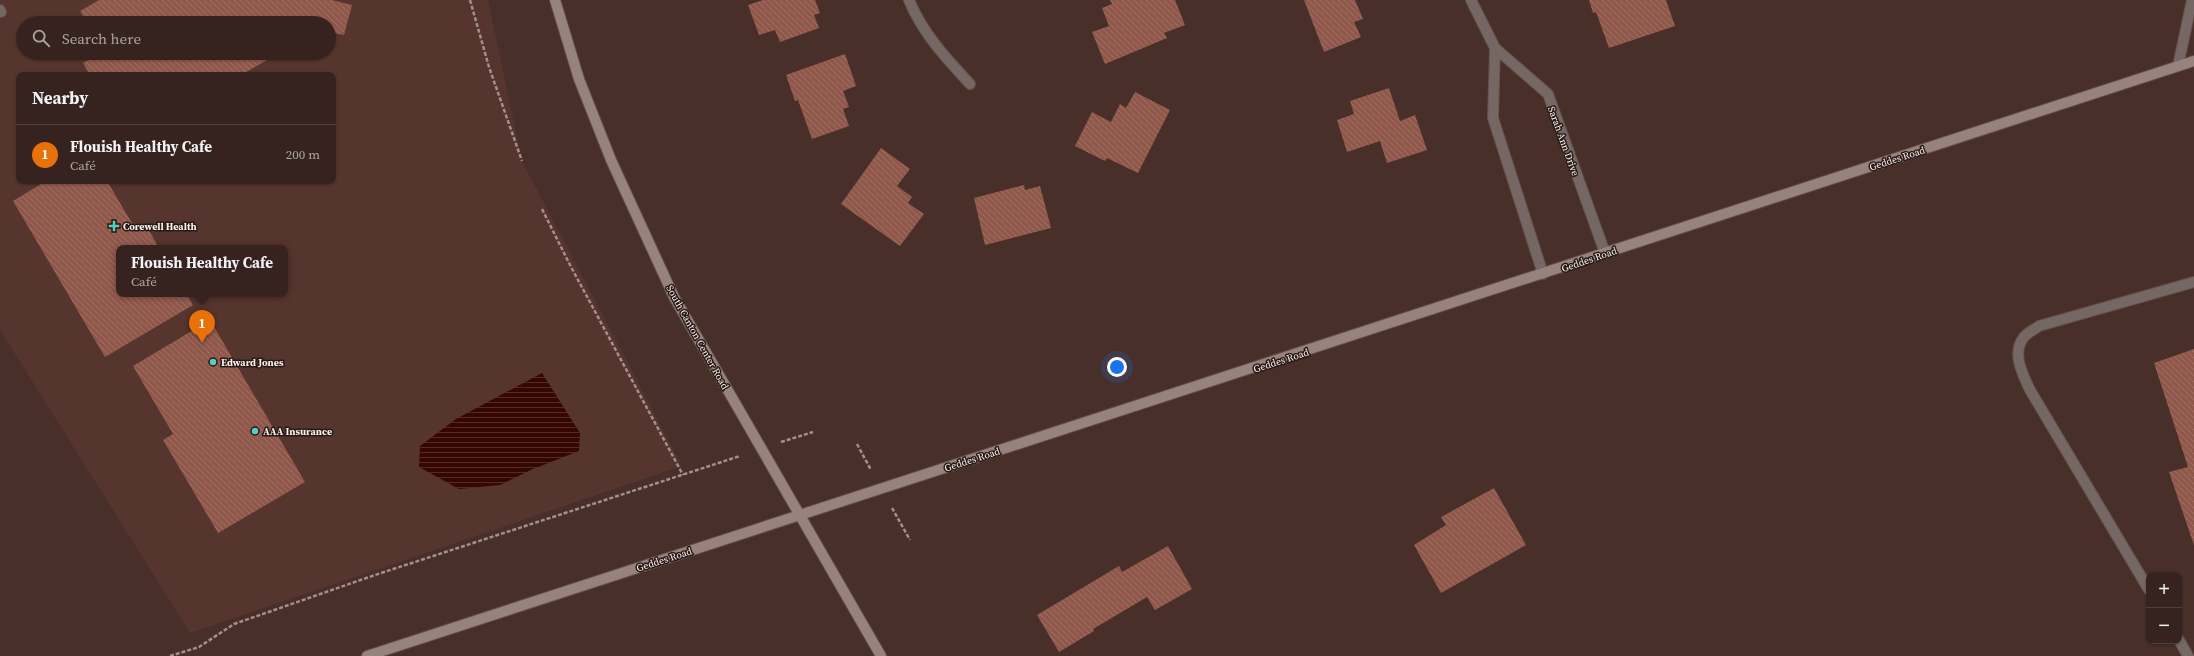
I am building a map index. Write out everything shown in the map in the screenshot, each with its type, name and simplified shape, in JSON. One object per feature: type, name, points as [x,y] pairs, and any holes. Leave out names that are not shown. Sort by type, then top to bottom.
[{"type":"main road","name":"South Canton Center Road","points":[[555,0],[579,79],[638,221],[667,284],[881,656]]},
{"type":"main road","name":"Geddes Road","points":[[367,656],[1544,274],[2194,61]]},
{"type":"street","points":[[909,0],[918,22],[941,54],[970,84]]},
{"type":"street","name":"Sarah Ann Drive","points":[[1471,0],[1495,48],[1548,94],[1605,253]]},
{"type":"street","points":[[2178,66],[2192,0]]},
{"type":"street","name":"Sarah Ann Drive","points":[[1495,48],[1494,118],[1544,274]]},
{"type":"street","points":[[2146,585],[2030,390],[2020,370],[2018,353],[2024,337],[2039,326],[2194,282]]},
{"type":"street","points":[[2181,644],[2188,656]]},
{"type":"path","points":[[470,0],[490,67],[522,161]]},
{"type":"path","points":[[542,210],[570,266],[683,474]]},
{"type":"path","points":[[170,656],[199,647],[234,624],[375,575],[701,469]]},
{"type":"shaded area","points":[[0,0],[488,0],[522,161],[682,466],[190,633],[0,330]]},
{"type":"shaded area","points":[[542,373],[580,433],[579,451],[533,469],[500,485],[459,489],[419,467],[420,446],[456,419]]},
{"type":"building","points":[[99,0],[332,0],[352,5],[344,35],[336,33],[336,16],[83,16],[80,11]]},
{"type":"building","points":[[763,0],[815,0],[820,13],[814,15],[819,28],[780,42],[775,30],[759,35],[748,5]]},
{"type":"building","points":[[1110,0],[1175,0],[1185,25],[1164,33],[1167,38],[1105,64],[1092,32],[1109,26],[1102,8],[1112,4]]},
{"type":"building","points":[[1304,0],[1355,0],[1363,19],[1354,22],[1361,37],[1324,52]]},
{"type":"building","points":[[1589,0],[1666,0],[1675,26],[1609,48],[1596,12],[1593,13]]},
{"type":"building","points":[[845,54],[856,86],[843,91],[849,107],[843,109],[849,126],[812,139],[798,100],[795,101],[786,75]]},
{"type":"building","points":[[88,60],[267,60],[246,72],[88,72],[83,63]]},
{"type":"building","points":[[1389,88],[1400,121],[1415,115],[1427,150],[1387,163],[1380,141],[1347,152],[1337,120],[1354,114],[1350,101]]},
{"type":"building","points":[[1135,92],[1170,110],[1138,173],[1107,158],[1105,161],[1075,146],[1092,112],[1111,122],[1120,104],[1126,108]]},
{"type":"building","points":[[881,148],[910,169],[897,186],[912,197],[908,203],[924,214],[900,246],[841,204]]},
{"type":"building","points":[[41,184],[109,184],[136,230],[146,225],[157,245],[116,245],[116,297],[189,297],[193,305],[105,357],[13,201]]},
{"type":"building","points":[[1024,185],[1025,190],[1040,186],[1051,228],[985,245],[974,198]]},
{"type":"building","points":[[210,320],[305,482],[218,533],[163,440],[173,434],[133,366]]},
{"type":"building","points":[[2194,349],[2194,545],[2169,472],[2188,467],[2154,363]]},
{"type":"building","points":[[1494,488],[1526,545],[1441,593],[1414,545],[1446,525],[1441,517]]},
{"type":"building","points":[[1168,546],[1192,589],[1155,610],[1147,597],[1093,629],[1094,631],[1059,652],[1037,615],[1119,566],[1122,572]]},
{"type":"place","name":"Corewell Health","points":[[114,226]]},
{"type":"place","name":"Flouish Healthy Cafe","points":[[202,343]]},
{"type":"place","name":"Edward Jones","points":[[213,362]]},
{"type":"place","name":"AAA Insurance","points":[[255,431]]}]
